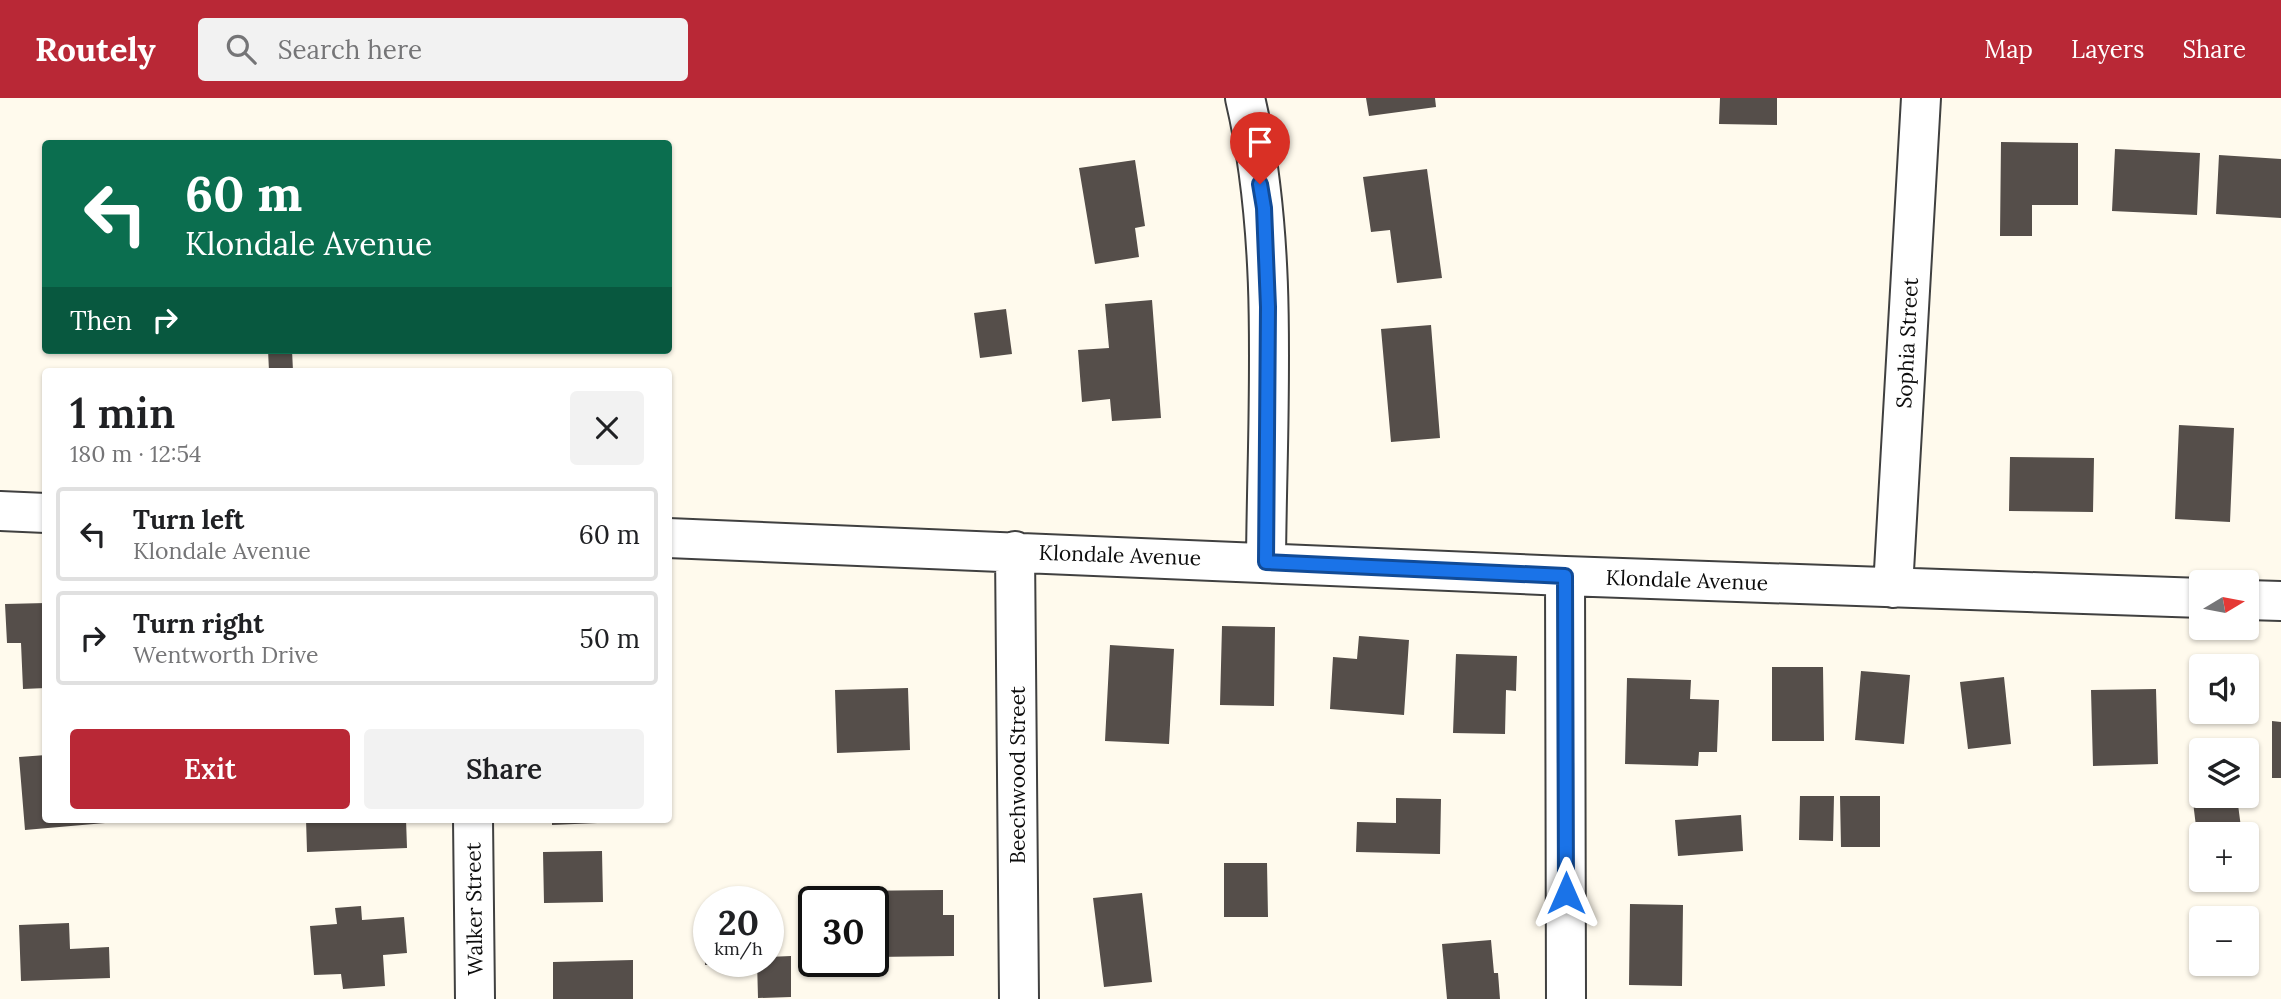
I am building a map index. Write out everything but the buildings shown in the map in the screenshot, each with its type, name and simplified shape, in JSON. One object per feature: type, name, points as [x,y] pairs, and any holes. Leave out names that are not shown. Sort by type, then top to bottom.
[{"type":"street","points":[[1245,98],[1264,208],[1268,307],[1266,562]]},
{"type":"street","name":"Sophia Street","points":[[1893,588],[1921,98]]},
{"type":"street","points":[[0,511],[42,513]]},
{"type":"street","name":"Klondale Avenue","points":[[672,538],[1565,576],[2189,598]]},
{"type":"street","name":"Beechwood Street","points":[[1016,551],[1019,999]]},
{"type":"street","points":[[1565,576],[1566,999]]},
{"type":"street","points":[[2259,600],[2281,601]]},
{"type":"street","name":"Walker Street","points":[[473,823],[475,999]]},
{"type":"route","points":[[1260,184],[1264,208],[1268,307],[1266,562],[1565,576],[1566,893]]}]
